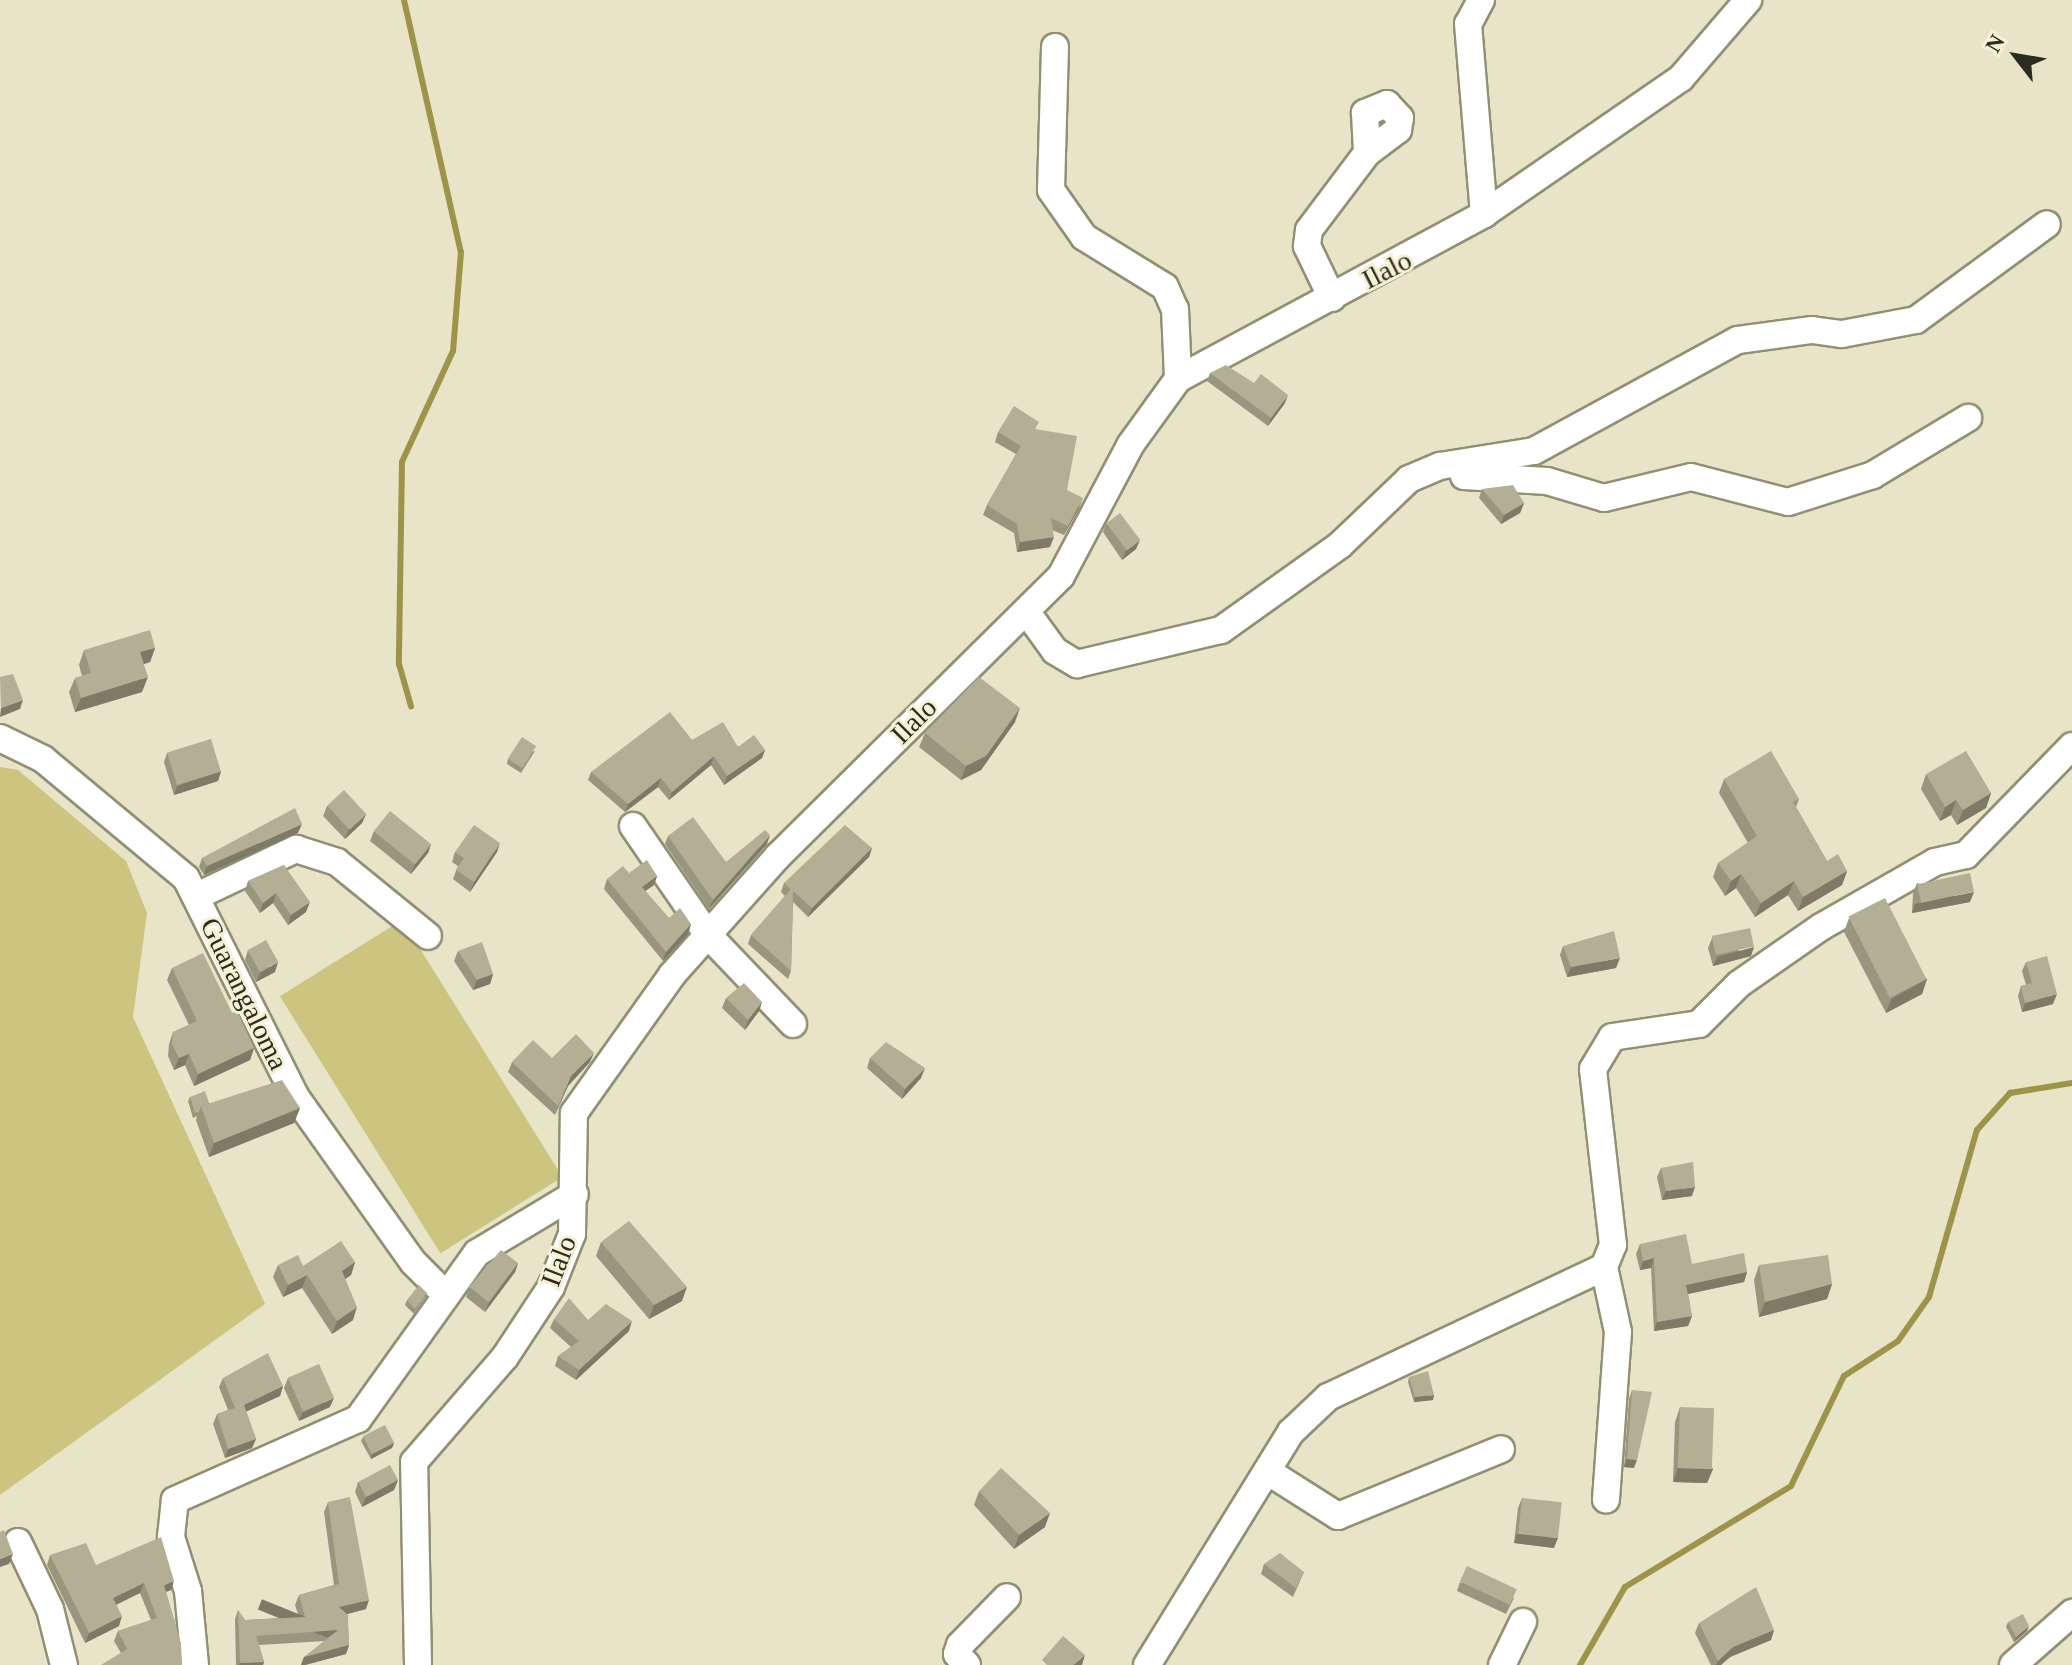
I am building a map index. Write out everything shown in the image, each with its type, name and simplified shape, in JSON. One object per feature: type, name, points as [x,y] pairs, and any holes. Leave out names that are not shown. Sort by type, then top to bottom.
[{"type":"street","points":[[1481,0],[1468,24],[1484,214]]},
{"type":"street","name":"Ilalo","points":[[418,1665],[414,1462],[505,1357],[551,1287],[572,1234],[575,1194],[571,1125],[579,1103],[708,935],[1061,576],[1131,444],[1178,379],[1484,214],[1681,78],[1748,0]]},
{"type":"street","points":[[1055,47],[1051,190],[1084,237],[1165,287],[1175,309],[1178,379]]},
{"type":"street","points":[[1332,298],[1307,246],[1309,230],[1367,153]]},
{"type":"street","points":[[1026,611],[1055,651],[1077,664],[1221,630],[1340,545],[1409,479],[1440,466],[1534,451],[1738,340],[1812,330],[1842,334],[1916,320],[2047,224]]},
{"type":"street","points":[[1409,479],[1518,477],[1604,498],[1691,477],[1788,502],[1873,475],[1968,418]]},
{"type":"street","name":"Guarangaloma","points":[[0,738],[43,759],[95,800],[197,896],[224,965],[295,1096],[413,1262],[446,1295]]},
{"type":"street","points":[[1606,1500],[1618,1332],[1604,1267],[1613,1245],[1594,1087],[1599,1050],[1612,1037],[1699,1024],[1739,984],[1821,927],[1935,862],[1966,855],[2072,746]]},
{"type":"street","points":[[633,826],[708,935],[793,1024]]},
{"type":"street","points":[[197,896],[296,849],[337,862],[428,936]]},
{"type":"street","points":[[195,1665],[188,1591],[171,1537],[175,1500],[358,1419],[477,1253],[575,1194]]},
{"type":"street","points":[[1147,1665],[1291,1432],[1328,1397],[1604,1267]]},
{"type":"street","points":[[1267,1471],[1338,1516],[1501,1449]]},
{"type":"street","points":[[18,1542],[50,1609],[64,1665]]},
{"type":"street","points":[[967,1665],[957,1654],[960,1645],[1007,1597]]},
{"type":"street","points":[[2013,1665],[2072,1613]]},
{"type":"street","points":[[1502,1665],[1523,1622]]},
{"type":"shaded area","points":[[0,767],[18,770],[126,861],[147,913],[133,1017],[265,1304],[0,1495]]},
{"type":"shaded area","points":[[402,920],[563,1177],[440,1253],[280,996]]},
{"type":"building","points":[[1226,365],[1254,383],[1261,374],[1288,395],[1271,418],[1210,373]]},
{"type":"building","points":[[1014,406],[1039,422],[1035,429],[1077,436],[1067,490],[1083,498],[1068,526],[1051,518],[1054,537],[1020,542],[1017,524],[987,505],[1021,446],[998,432]]},
{"type":"building","points":[[1513,485],[1524,503],[1504,515],[1482,489]]},
{"type":"building","points":[[1120,513],[1140,540],[1127,550],[1106,523]]},
{"type":"building","points":[[150,630],[155,648],[140,652],[148,677],[81,698],[75,678],[91,673],[84,650]]},
{"type":"building","points":[[13,674],[23,700],[1,708],[0,677]]},
{"type":"building","points":[[979,677],[1020,708],[986,756],[966,766],[925,733]]},
{"type":"building","points":[[670,712],[692,740],[723,722],[738,747],[754,735],[765,750],[727,776],[714,756],[672,792],[661,778],[628,804],[591,772]]},
{"type":"building","points":[[522,737],[536,746],[522,768],[508,759]]},
{"type":"building","points":[[211,739],[221,772],[177,785],[167,752]]},
{"type":"building","points":[[1771,751],[1799,799],[1793,802],[1827,861],[1838,854],[1847,871],[1803,897],[1794,881],[1761,903],[1741,874],[1731,881],[1718,863],[1757,836],[1724,779]]},
{"type":"building","points":[[1966,751],[1991,793],[1963,810],[1956,800],[1945,807],[1926,774]]},
{"type":"building","points":[[344,790],[367,814],[350,830],[327,806]]},
{"type":"building","points":[[295,808],[302,824],[207,866],[202,858]]},
{"type":"building","points":[[390,811],[431,844],[415,865],[374,831]]},
{"type":"building","points":[[693,817],[726,862],[765,830],[770,835],[713,900],[668,836]]},
{"type":"building","points":[[474,825],[500,843],[474,882],[456,870],[464,858],[455,852]]},
{"type":"building","points":[[845,825],[872,848],[812,908],[793,891],[791,971],[751,935],[791,889],[784,883]]},
{"type":"building","points":[[647,860],[657,876],[642,887],[669,918],[680,908],[691,924],[666,952],[607,879],[623,866],[629,873]]},
{"type":"building","points":[[284,865],[310,902],[291,915],[276,893],[263,903],[248,881]]},
{"type":"building","points":[[1970,873],[1974,892],[1921,903],[1917,884]]},
{"type":"building","points":[[1885,898],[1926,979],[1890,998],[1848,917]]},
{"type":"building","points":[[1750,928],[1754,947],[1716,955],[1712,936]]},
{"type":"building","points":[[1614,931],[1620,958],[1571,967],[1563,946]]},
{"type":"building","points":[[266,940],[278,962],[260,972],[248,950]]},
{"type":"building","points":[[482,942],[493,974],[477,980],[458,951]]},
{"type":"building","points":[[203,953],[232,1013],[237,1011],[254,1048],[198,1074],[189,1054],[179,1058],[172,1044],[173,1032],[197,1021],[172,968]]},
{"type":"building","points":[[2047,956],[2057,994],[2025,1003],[2021,986],[2032,983],[2026,962]]},
{"type":"building","points":[[744,983],[762,1002],[748,1020],[726,998]]},
{"type":"building","points":[[576,1034],[594,1053],[571,1076],[558,1106],[512,1062],[533,1040],[552,1058]]},
{"type":"building","points":[[886,1042],[925,1068],[905,1089],[870,1058]]},
{"type":"building","points":[[282,1080],[300,1108],[214,1143],[201,1106]]},
{"type":"building","points":[[205,1091],[209,1103],[195,1113],[190,1097]]},
{"type":"building","points":[[1693,1162],[1695,1187],[1666,1191],[1661,1168]]},
{"type":"building","points":[[629,1221],[687,1287],[654,1305],[601,1242]]},
{"type":"building","points":[[1686,1234],[1692,1264],[1744,1253],[1747,1272],[1686,1285],[1692,1316],[1657,1322],[1654,1258],[1643,1261],[1640,1244]]},
{"type":"building","points":[[341,1241],[355,1262],[342,1271],[357,1307],[337,1321],[307,1275],[288,1285],[278,1265],[298,1255],[303,1266]]},
{"type":"building","points":[[501,1250],[518,1263],[489,1302],[469,1287]]},
{"type":"building","points":[[1828,1255],[1832,1284],[1765,1302],[1759,1265]]},
{"type":"building","points":[[419,1285],[427,1293],[415,1309],[407,1300]]},
{"type":"building","points":[[569,1298],[588,1320],[606,1304],[632,1321],[579,1370],[558,1356],[579,1341],[554,1319]]},
{"type":"building","points":[[268,1353],[283,1386],[244,1405],[256,1439],[228,1449],[217,1414],[235,1408],[223,1378]]},
{"type":"building","points":[[319,1364],[334,1398],[303,1412],[288,1378]]},
{"type":"building","points":[[1428,1371],[1434,1395],[1415,1397],[1409,1377]]},
{"type":"building","points":[[1632,1390],[1652,1392],[1637,1460],[1627,1459]]},
{"type":"building","points":[[1680,1407],[1714,1408],[1712,1469],[1678,1468]]},
{"type":"building","points":[[385,1425],[394,1443],[372,1454],[363,1436]]},
{"type":"building","points":[[390,1465],[398,1480],[366,1497],[358,1482]]},
{"type":"building","points":[[1001,1468],[1050,1513],[1019,1535],[979,1491]]},
{"type":"building","points":[[350,1497],[369,1600],[339,1607],[348,1615],[349,1645],[304,1657],[338,1630],[256,1636],[264,1662],[240,1663],[238,1610],[245,1620],[305,1617],[299,1595],[339,1584],[328,1502]]},
{"type":"building","points":[[1522,1498],[1562,1502],[1558,1538],[1518,1534]]},
{"type":"building","points":[[4,1530],[13,1554],[0,1559],[0,1532]]},
{"type":"building","points":[[161,1537],[174,1581],[164,1585],[181,1644],[182,1665],[101,1665],[127,1649],[118,1631],[157,1618],[144,1583],[113,1598],[122,1616],[89,1633],[50,1555],[86,1543],[96,1565]]},
{"type":"building","points":[[1280,1553],[1304,1572],[1296,1588],[1264,1564]]},
{"type":"building","points":[[1467,1566],[1517,1589],[1510,1605],[1460,1581]]},
{"type":"building","points":[[1756,1587],[1774,1630],[1733,1647],[1718,1661],[1699,1623]]},
{"type":"building","points":[[2023,1614],[2029,1626],[2016,1637],[2008,1622]]},
{"type":"building","points":[[1063,1636],[1085,1655],[1073,1665],[1047,1665],[1042,1660]]},
{"type":"waterway","points":[[404,0],[461,252],[453,351],[402,462],[399,664],[411,706]]},
{"type":"waterway","points":[[1580,1665],[1625,1587],[1791,1486],[1844,1376],[1898,1341],[1929,1297],[1977,1130],[2010,1093],[2072,1083]]}]
